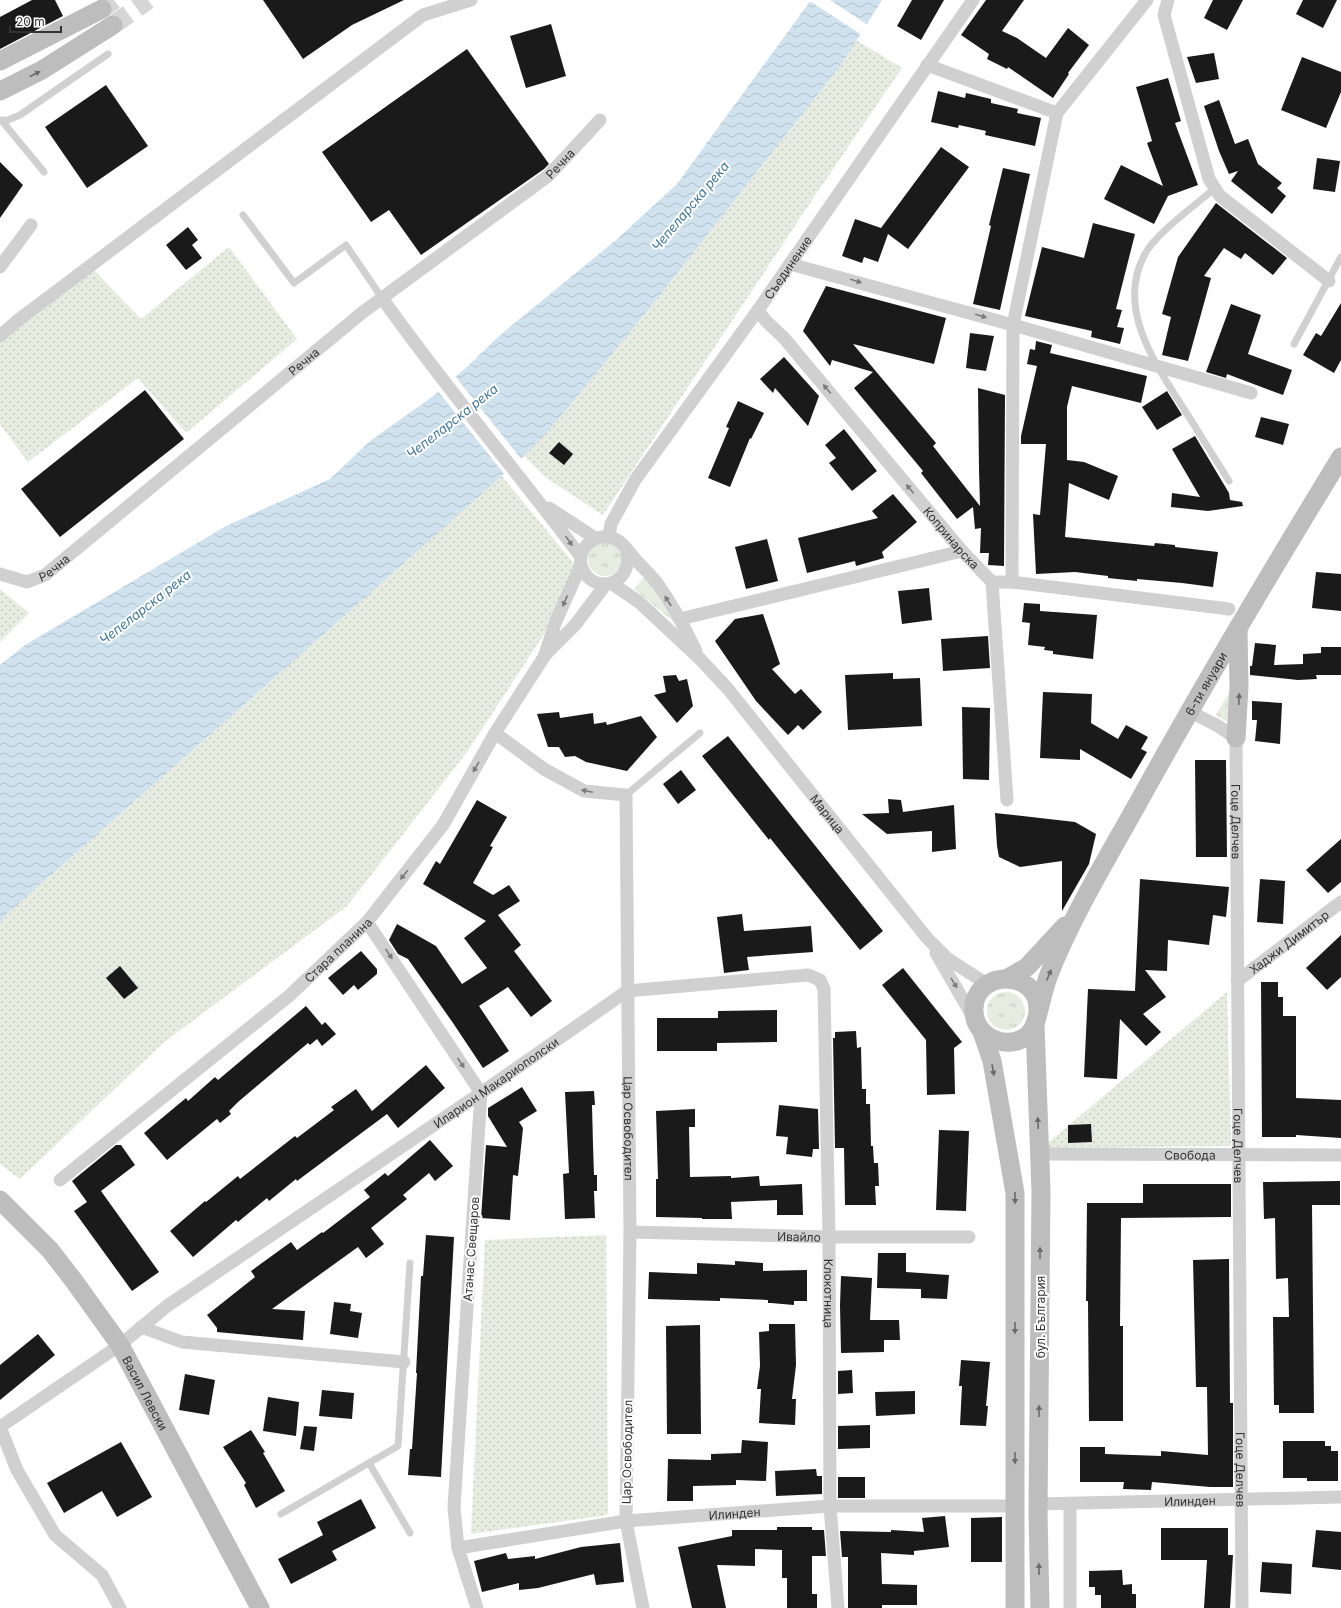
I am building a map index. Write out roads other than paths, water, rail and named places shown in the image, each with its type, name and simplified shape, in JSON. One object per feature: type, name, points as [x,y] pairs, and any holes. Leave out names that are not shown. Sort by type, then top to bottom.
[{"type":"main road","points":[[0,61],[102,9]]},
{"type":"main road","points":[[0,91],[42,70],[113,25]]},
{"type":"main road","name":"6-ти януари","points":[[1077,912],[1189,711],[1279,558],[1341,457]]},
{"type":"main road","points":[[1236,738],[1239,688],[1238,629]]},
{"type":"main road","points":[[1077,912],[1048,978],[1037,1019],[1027,1035],[1016,1042],[1004,1043],[992,1040],[979,1027],[974,1008],[978,994],[987,984],[995,980],[1008,978],[1027,967],[1077,912]]},
{"type":"main road","points":[[1008,978],[1020,982],[1030,989],[1037,1000],[1037,1019]]},
{"type":"main road","name":"бул. България","points":[[1037,1019],[1041,1199],[1038,1504],[1040,1608]]},
{"type":"main road","name":"бул. България","points":[[979,1027],[992,1061],[1015,1192],[1015,1608]]},
{"type":"main road","name":"Васил Левски","points":[[0,1200],[50,1250],[120,1345],[260,1608]]},
{"type":"street","points":[[0,336],[23,317],[423,15],[471,0]]},
{"type":"street","name":"Съединение","points":[[609,537],[611,524],[635,480],[758,310],[973,0]]},
{"type":"street","points":[[1012,582],[1013,325],[1058,113],[1147,0],[1164,15]]},
{"type":"street","points":[[1168,0],[1164,15],[1209,179],[1220,196],[1329,281]]},
{"type":"street","points":[[928,65],[1058,113]]},
{"type":"street","name":"Речна","points":[[0,574],[27,582],[45,575],[228,423],[382,298],[548,176],[600,120]]},
{"type":"street","points":[[0,267],[31,225]]},
{"type":"street","points":[[790,264],[1013,325],[1251,394]]},
{"type":"street","points":[[382,298],[409,336],[540,502],[581,561],[584,572],[593,581],[609,584],[639,602],[701,660]]},
{"type":"street","name":"Копринарска","points":[[758,310],[766,321],[784,338],[962,551],[992,582]]},
{"type":"street","points":[[540,502],[595,538]]},
{"type":"street","points":[[544,656],[556,621],[581,561],[583,550],[588,543],[595,538],[609,537],[622,543],[626,550],[656,582],[680,620],[701,660]]},
{"type":"street","points":[[544,656],[575,625],[609,584],[619,580],[628,566],[626,550]]},
{"type":"street","points":[[680,620],[962,551]]},
{"type":"street","points":[[1008,800],[992,582],[1012,582],[1229,609]]},
{"type":"street","name":"Стара планина","points":[[60,1180],[289,996],[367,922],[443,825],[495,733],[544,656]]},
{"type":"street","name":"Марица","points":[[701,660],[728,689],[927,938]]},
{"type":"street","points":[[1189,711],[1218,726],[1236,738]]},
{"type":"street","points":[[495,733],[544,769],[584,791],[626,795]]},
{"type":"street","name":"Гоце Делчев","points":[[1236,738],[1242,1608]]},
{"type":"street","name":"Цар Освободител","points":[[626,795],[630,1232],[626,1521],[643,1608]]},
{"type":"street","name":"Хаджи Димитър","points":[[1237,981],[1341,902]]},
{"type":"street","points":[[367,922],[481,1094]]},
{"type":"street","points":[[927,938],[948,959],[987,984]]},
{"type":"street","points":[[927,938],[979,1027]]},
{"type":"street","name":"Клокотница","points":[[627,991],[808,975],[820,980],[824,989],[830,1506],[838,1608]]},
{"type":"street","name":"Иларион Макариополски","points":[[0,1427],[120,1345],[167,1306],[481,1094],[627,991]]},
{"type":"street","name":"Атанас Свещаров","points":[[477,1608],[458,1548],[454,1507],[481,1094]]},
{"type":"street","name":"Свобода","points":[[1039,1154],[1239,1156],[1341,1155]]},
{"type":"street","name":"Ивайло","points":[[630,1232],[828,1237],[969,1237]]},
{"type":"street","points":[[141,1327],[182,1342],[404,1362]]},
{"type":"street","points":[[0,1427],[17,1470],[55,1535],[102,1575],[120,1608]]},
{"type":"street","name":"Илинден","points":[[1038,1504],[1341,1497]]},
{"type":"street","points":[[1070,1504],[1070,1608]]},
{"type":"street","name":"Илинден","points":[[458,1548],[626,1521],[830,1506],[1014,1506]]},
{"type":"lane","points":[[44,172],[1,120],[20,115],[108,54]]},
{"type":"lane","points":[[1215,188],[1157,237],[1144,254],[1134,283],[1136,315],[1144,341],[1157,367],[1229,481]]},
{"type":"lane","points":[[243,215],[294,283],[346,245],[382,298]]},
{"type":"lane","points":[[1294,344],[1341,257]]},
{"type":"lane","points":[[626,795],[700,733]]},
{"type":"lane","points":[[282,1514],[398,1446],[410,1263]]},
{"type":"lane","points":[[369,1463],[410,1533]]},
{"type":"water","name":"Чепеларска река","points":[[811,0],[882,0],[841,65],[657,299],[545,434],[524,456],[375,589],[6,915],[0,924],[0,665],[25,645],[226,526],[330,479],[370,441],[432,397],[468,366],[499,336],[616,240],[677,184]]},
{"type":"tunnel","points":[[102,9],[114,0]]},
{"type":"tunnel","points":[[113,25],[148,0]]}]
